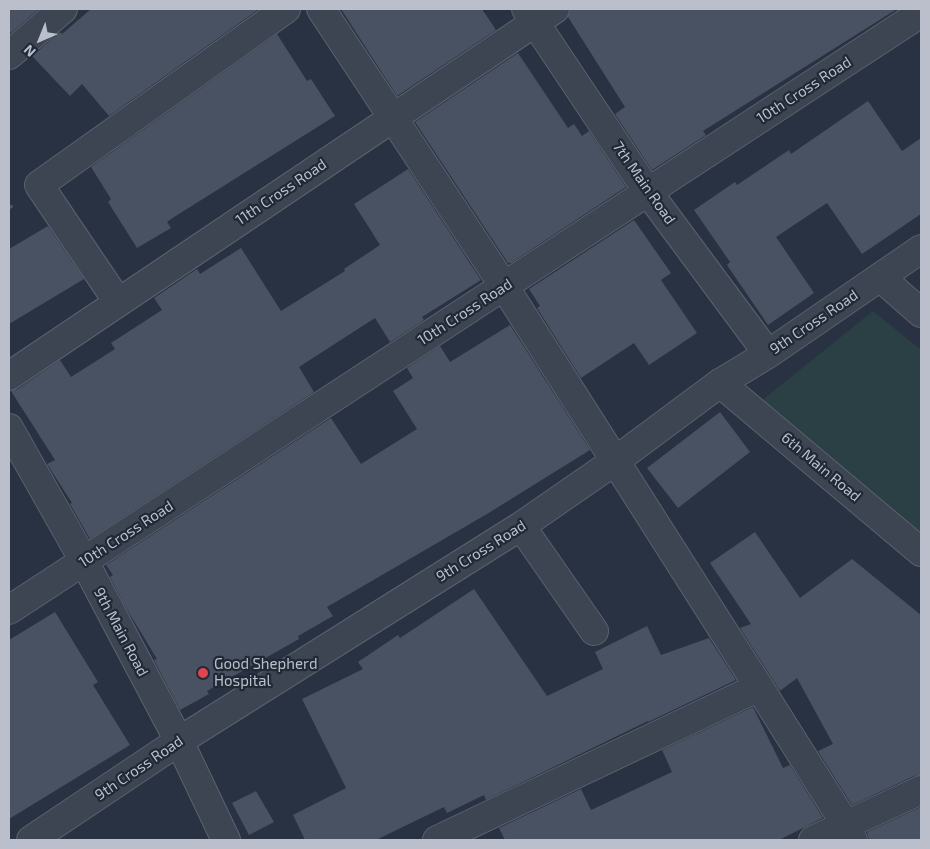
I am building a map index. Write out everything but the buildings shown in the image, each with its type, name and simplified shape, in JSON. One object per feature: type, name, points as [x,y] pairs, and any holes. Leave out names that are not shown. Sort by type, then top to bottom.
[{"type":"street","points":[[9,55],[63,9]]},
{"type":"street","points":[[118,302],[39,185],[286,9]]},
{"type":"street","points":[[321,9],[504,286],[759,686],[850,833]]},
{"type":"street","name":"11th Cross Road","points":[[9,376],[392,117],[538,13]]},
{"type":"street","name":"7th Main Road","points":[[538,13],[648,192],[768,354]]},
{"type":"street","name":"10th Cross Road","points":[[9,610],[921,13]]},
{"type":"street","name":"9th Cross Road","points":[[31,840],[179,741],[521,526],[615,461],[720,383],[768,354],[921,250]]},
{"type":"street","points":[[880,277],[921,313]]},
{"type":"street","name":"6th Main Road","points":[[720,383],[921,552]]},
{"type":"street","name":"9th Main Road","points":[[9,428],[84,561],[179,741],[226,840]]},
{"type":"street","points":[[521,526],[594,631]]},
{"type":"street","points":[[437,840],[759,686]]},
{"type":"street","points":[[813,840],[850,833],[921,790]]},
{"type":"green space","points":[[873,311],[921,350],[921,541],[760,402]]},
{"type":"place","name":"Good Shepherd Hospital","points":[[203,673]]}]
